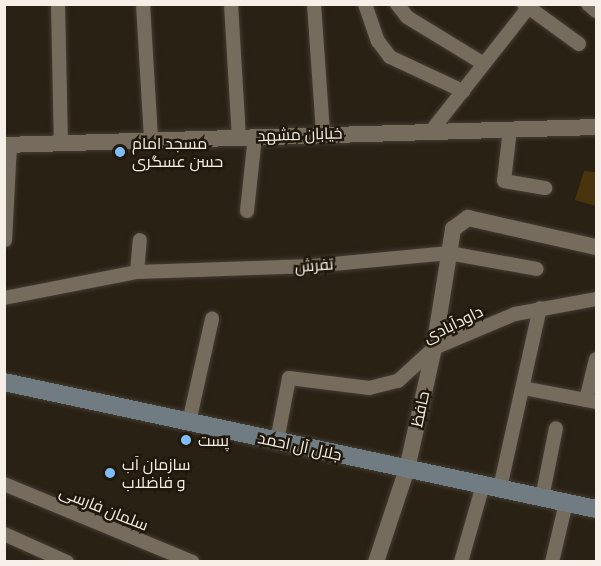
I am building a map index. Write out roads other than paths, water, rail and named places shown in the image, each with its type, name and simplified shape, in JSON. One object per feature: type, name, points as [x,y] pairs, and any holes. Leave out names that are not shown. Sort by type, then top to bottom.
[{"type":"main road","name":"جلال آل احمد","points":[[4,382],[597,509]]},
{"type":"street","points":[[58,4],[61,143]]},
{"type":"street","points":[[143,4],[151,140]]},
{"type":"street","points":[[231,4],[247,136],[247,211]]},
{"type":"street","points":[[314,4],[323,133]]},
{"type":"street","points":[[365,4],[378,41],[390,57],[463,91]]},
{"type":"street","points":[[397,4],[407,17],[484,64]]},
{"type":"street","points":[[588,4],[597,10]]},
{"type":"street","points":[[432,130],[528,6],[579,44]]},
{"type":"street","name":"خیابان مشهد","points":[[7,144],[323,133],[597,127]]},
{"type":"street","points":[[510,129],[504,181],[545,188]]},
{"type":"street","points":[[5,240],[7,144]]},
{"type":"street","points":[[450,253],[453,229],[468,218],[597,247]]},
{"type":"street","points":[[137,272],[140,240]]},
{"type":"street","name":"تفرش","points":[[4,298],[137,272],[312,266],[450,253],[537,269]]},
{"type":"street","name":"حافظ","points":[[376,561],[407,469],[434,348],[450,253]]},
{"type":"street","name":"داودآبادی","points":[[277,441],[289,378],[369,388],[398,381],[434,348],[515,314],[597,299]]},
{"type":"street","points":[[461,561],[492,487],[523,388],[540,308]]},
{"type":"street","points":[[189,422],[212,319]]},
{"type":"street","points":[[523,388],[591,401],[597,359]]},
{"type":"street","points":[[542,498],[556,428]]},
{"type":"street","name":"سلمان فارسی","points":[[4,484],[192,561]]},
{"type":"street","points":[[552,561],[566,503]]},
{"type":"street","points":[[4,534],[67,561]]},
{"type":"place","name":"مسجد امام حسن عسگری","points":[[120,152]]},
{"type":"place","name":"پست","points":[[186,440]]},
{"type":"place","name":"سازمان آب و فاضلاب","points":[[110,473]]}]
